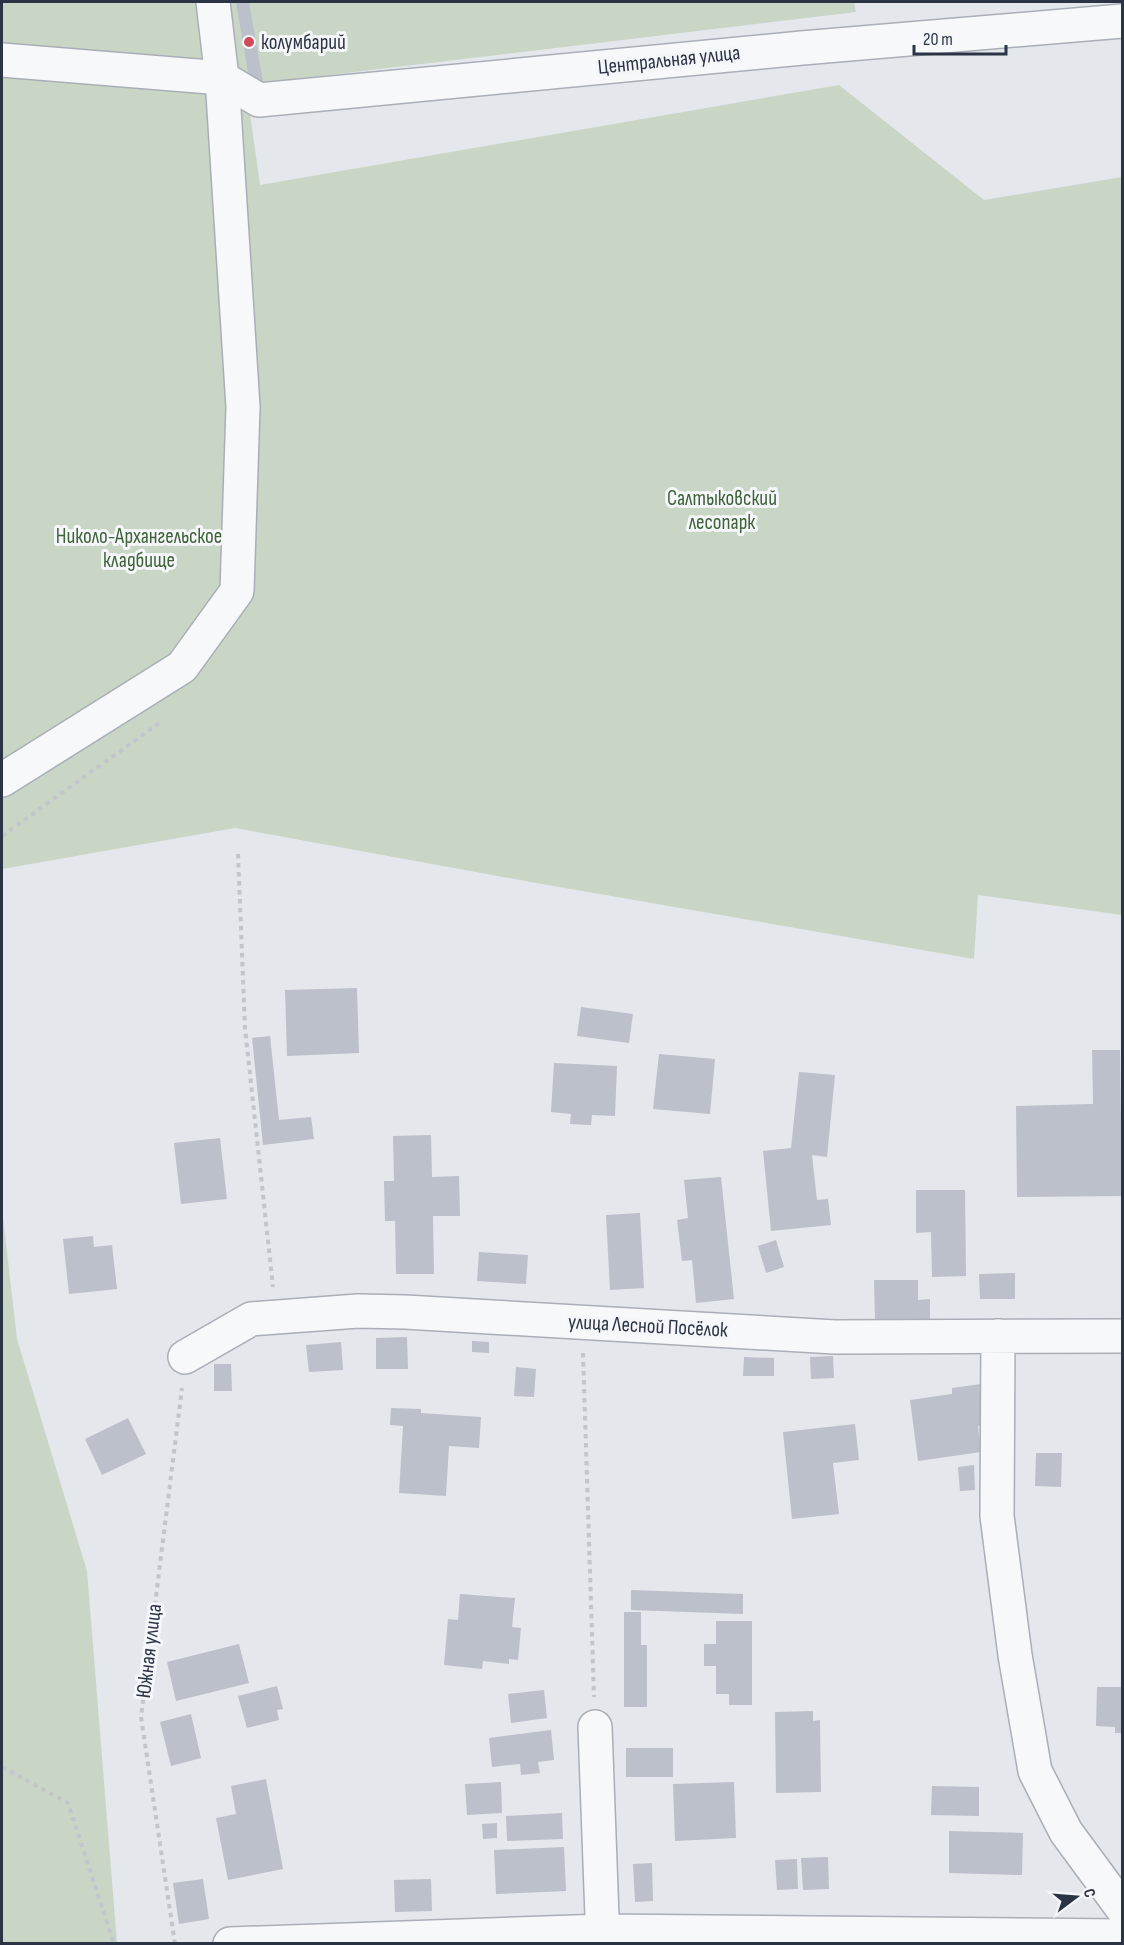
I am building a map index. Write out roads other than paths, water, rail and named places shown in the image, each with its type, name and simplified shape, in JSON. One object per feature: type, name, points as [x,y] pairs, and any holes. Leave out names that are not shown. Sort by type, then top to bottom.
[{"type":"street","points":[[2,780],[182,667],[237,591],[243,407],[222,78],[213,2]]},
{"type":"street","name":"Центральная улица","points":[[222,78],[258,100],[790,49],[1122,21]]},
{"type":"street","points":[[2,60],[222,78]]},
{"type":"street","name":"улица Лесной Посёлок","points":[[185,1357],[251,1319],[358,1311],[835,1337],[1122,1336]]},
{"type":"street","points":[[998,1336],[997,1516],[1015,1655],[1035,1771],[1066,1833],[1122,1908]]},
{"type":"street","points":[[595,1727],[603,1937]]},
{"type":"street","points":[[230,1944],[603,1937],[1122,1936]]},
{"type":"place","name":"колумбарий","points":[[249,42]]},
{"type":"park label","name":"Салтыковский лесопарк","points":[[722,510]]},
{"type":"park label","name":"Николо-Архангельское кладбище","points":[[139,548]]}]
